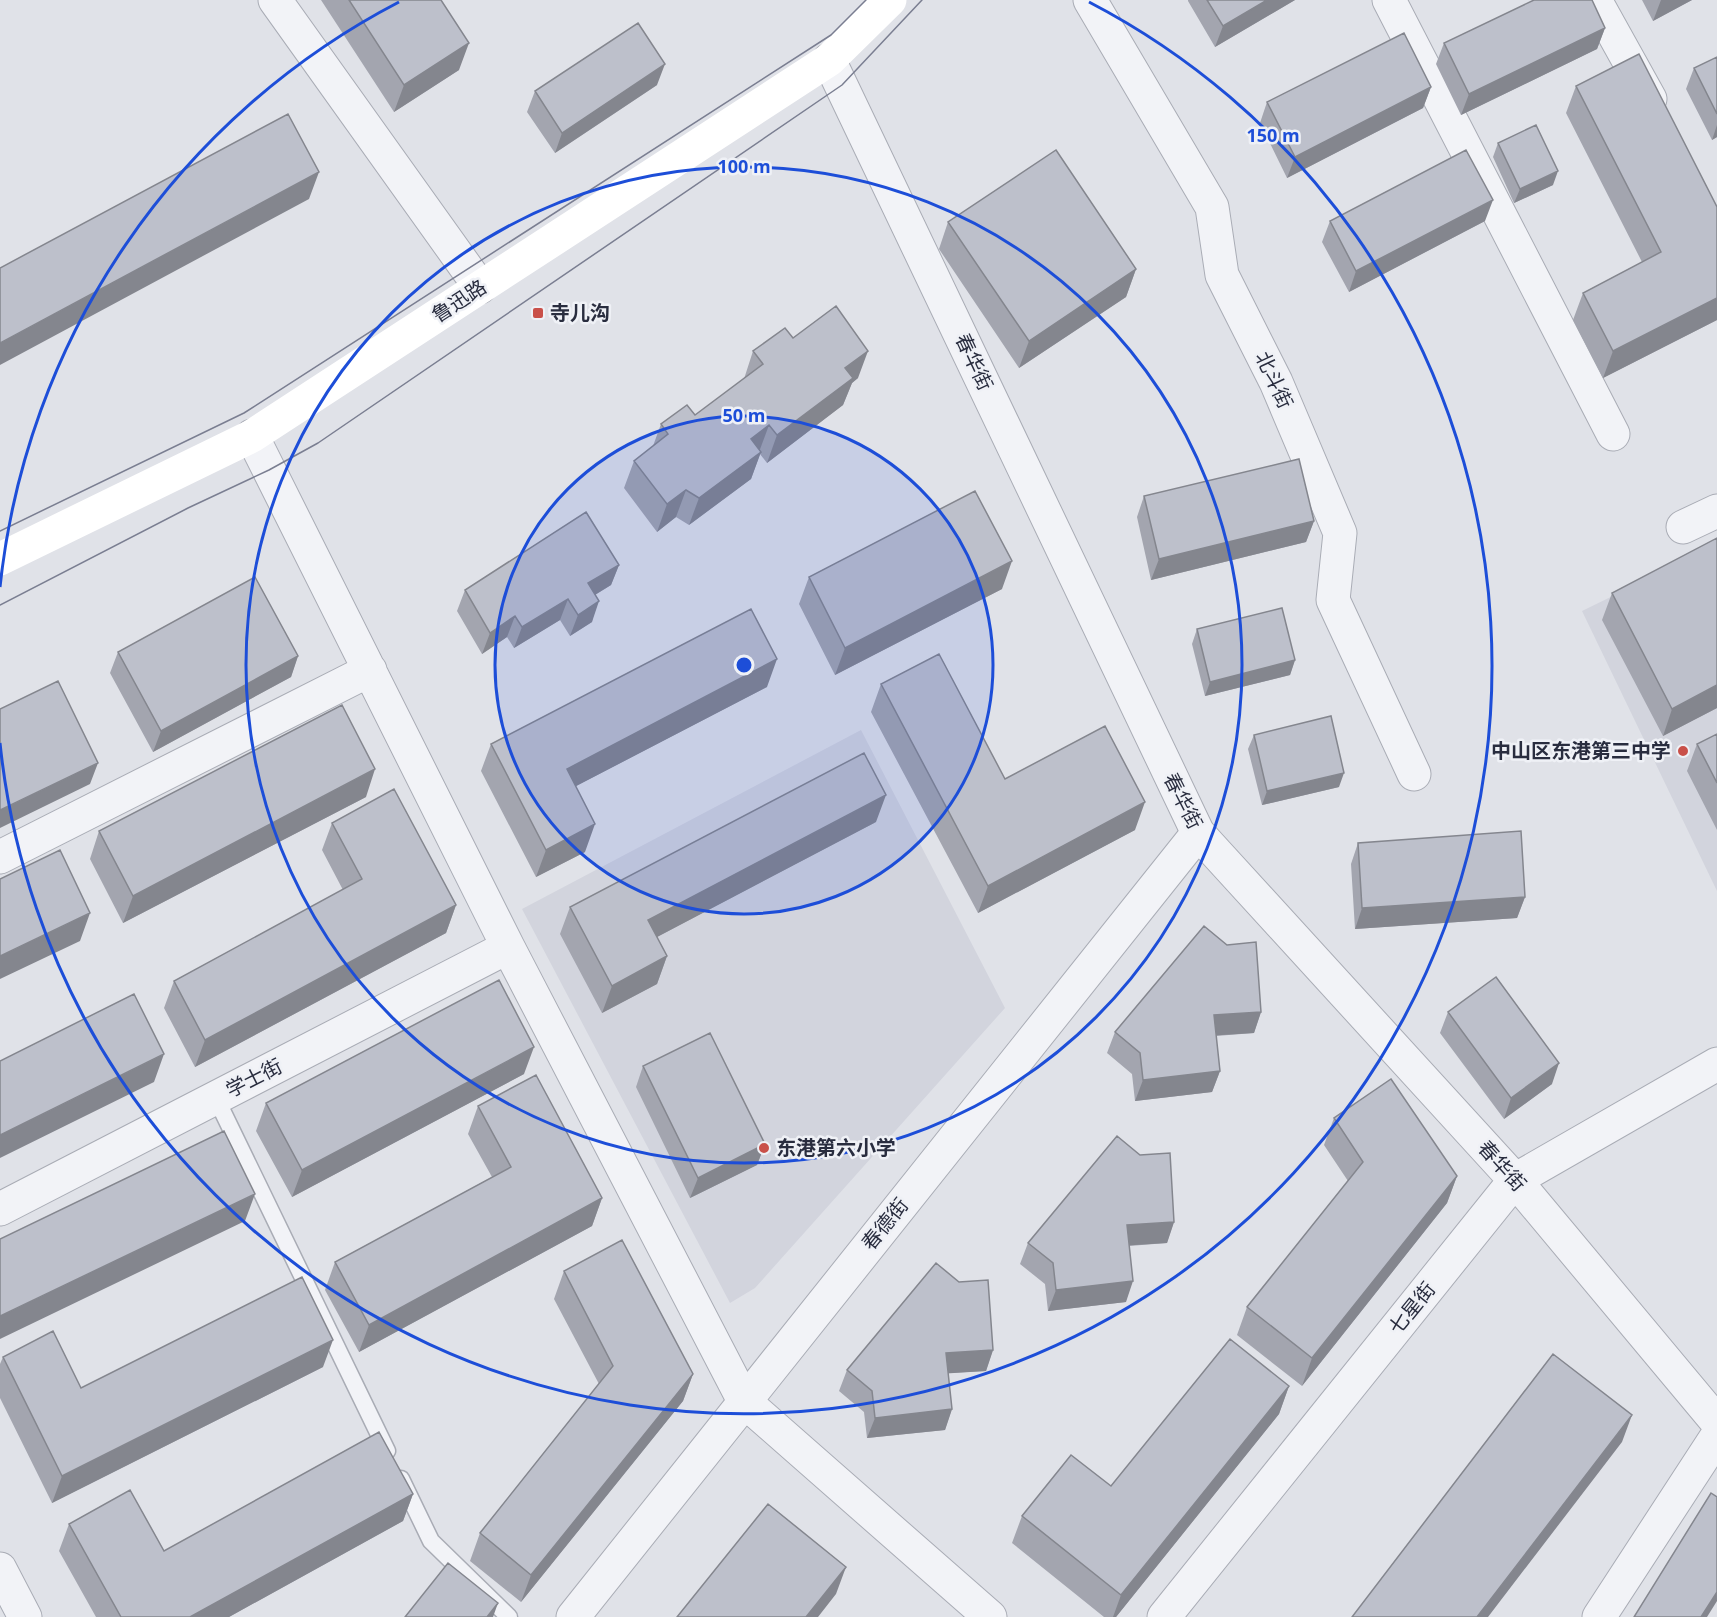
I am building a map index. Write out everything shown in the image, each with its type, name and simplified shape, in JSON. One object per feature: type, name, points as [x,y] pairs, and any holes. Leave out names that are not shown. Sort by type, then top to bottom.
[{"type":"main road","name":"鲁迅路","points":[[0,559],[252,436],[829,60],[890,0]]},
{"type":"street","points":[[275,0],[480,287]]},
{"type":"street","name":"北斗街","points":[[1090,0],[1212,207],[1222,275],[1276,382],[1340,533],[1333,600],[1414,774]]},
{"type":"street","points":[[1389,0],[1613,434]]},
{"type":"street","points":[[1595,0],[1661,121]]},
{"type":"street","name":"春华街","points":[[829,60],[1198,833],[1515,1180],[1717,1422]]},
{"type":"street","points":[[252,436],[508,947],[744,1401],[990,1617]]},
{"type":"street","points":[[1683,527],[1717,511]]},
{"type":"street","points":[[0,857],[370,670]]},
{"type":"street","name":"春德街","points":[[573,1617],[1198,833]]},
{"type":"street","name":"学士街","points":[[0,1209],[508,947]]},
{"type":"street","name":"七星街","points":[[1164,1617],[1515,1180],[1717,1065]]},
{"type":"street","points":[[1599,1617],[1706,1475],[1717,1436]]},
{"type":"street","points":[[0,1569],[25,1617]]},
{"type":"lane","points":[[216,1098],[431,1540],[509,1617]]},
{"type":"shaded area","name":"中山区东港第三中学","points":[[1717,545],[1717,891],[1582,611]]},
{"type":"shaded area","name":"东港第六小学","points":[[861,730],[1005,1008],[755,1288],[730,1303],[522,909]]},
{"type":"building","points":[[349,0],[441,0],[469,43],[404,85]]},
{"type":"building","points":[[1207,0],[1267,0],[1223,26]]},
{"type":"building","points":[[1534,0],[1592,0],[1605,28],[1469,94],[1444,43]]},
{"type":"building","points":[[638,23],[665,64],[562,133],[535,91]]},
{"type":"building","points":[[1404,33],[1431,87],[1295,157],[1267,102]]},
{"type":"building","points":[[1639,54],[1717,207],[1717,298],[1613,351],[1583,293],[1661,252],[1576,86]]},
{"type":"building","points":[[1717,57],[1717,114],[1694,68]]},
{"type":"building","points":[[288,114],[319,172],[0,343],[0,268]]},
{"type":"building","points":[[1536,125],[1558,171],[1520,189],[1498,143]]},
{"type":"building","points":[[1056,150],[1136,269],[1029,341],[948,222]]},
{"type":"building","points":[[1466,150],[1493,200],[1356,271],[1330,221]]},
{"type":"building","points":[[836,306],[868,351],[845,368],[853,378],[777,435],[769,425],[751,439],[761,452],[699,498],[686,490],[667,504],[634,461],[668,434],[661,424],[687,405],[695,415],[763,364],[753,351],[785,328],[793,338]]},
{"type":"building","points":[[1299,459],[1314,521],[1159,559],[1144,496]]},
{"type":"building","points":[[975,491],[1012,561],[845,648],[809,577]]},
{"type":"building","points":[[586,512],[619,565],[588,583],[599,601],[578,615],[568,599],[522,627],[515,616],[490,633],[465,590]]},
{"type":"building","points":[[1717,538],[1717,685],[1672,709],[1612,593]]},
{"type":"building","points":[[255,577],[298,656],[161,731],[118,652]]},
{"type":"building","points":[[1282,608],[1295,660],[1210,682],[1197,629]]},
{"type":"building","points":[[751,609],[777,659],[567,769],[595,824],[546,850],[491,744]]},
{"type":"building","points":[[939,654],[1005,779],[1105,726],[1145,802],[988,886],[881,684]]},
{"type":"building","points":[[58,681],[98,763],[0,810],[0,709]]},
{"type":"building","points":[[342,705],[375,769],[133,896],[99,831]]},
{"type":"building","points":[[1331,716],[1344,773],[1267,791],[1254,735]]},
{"type":"building","points":[[1717,734],[1717,783],[1697,744]]},
{"type":"building","points":[[864,753],[886,795],[648,920],[667,956],[612,986],[570,907]]},
{"type":"building","points":[[394,789],[456,905],[205,1040],[174,981],[362,879],[332,823]]},
{"type":"building","points":[[1521,831],[1525,897],[1362,908],[1358,843]]},
{"type":"building","points":[[60,850],[90,913],[0,956],[0,879]]},
{"type":"building","points":[[1204,926],[1227,945],[1256,942],[1261,1012],[1214,1015],[1220,1071],[1143,1080],[1140,1053],[1115,1032]]},
{"type":"building","points":[[1496,977],[1559,1063],[1511,1098],[1448,1012]]},
{"type":"building","points":[[499,980],[534,1047],[302,1170],[266,1103]]},
{"type":"building","points":[[134,994],[164,1054],[0,1135],[0,1061]]},
{"type":"building","points":[[710,1033],[765,1144],[698,1178],[643,1066]]},
{"type":"building","points":[[536,1075],[602,1198],[369,1325],[335,1262],[511,1167],[478,1106]]},
{"type":"building","points":[[1391,1079],[1457,1176],[1312,1358],[1247,1307],[1363,1162],[1334,1118]]},
{"type":"building","points":[[224,1131],[255,1194],[0,1316],[0,1239]]},
{"type":"building","points":[[1117,1136],[1140,1155],[1170,1153],[1174,1222],[1127,1225],[1133,1281],[1056,1290],[1053,1263],[1028,1243]]},
{"type":"building","points":[[622,1240],[693,1374],[531,1575],[480,1533],[613,1366],[564,1271]]},
{"type":"building","points":[[936,1263],[959,1282],[988,1280],[993,1350],[946,1353],[952,1409],[875,1418],[872,1391],[847,1370]]},
{"type":"building","points":[[302,1277],[333,1340],[62,1476],[3,1357],[53,1331],[81,1388]]},
{"type":"building","points":[[1230,1339],[1289,1386],[1121,1595],[1022,1516],[1071,1455],[1111,1486]]},
{"type":"building","points":[[1553,1354],[1632,1415],[1477,1617],[1352,1617]]},
{"type":"building","points":[[379,1432],[413,1494],[190,1617],[121,1617],[69,1524],[130,1490],[164,1551]]},
{"type":"building","points":[[1711,1493],[1717,1497],[1717,1592],[1701,1617],[1634,1617]]},
{"type":"building","points":[[768,1504],[846,1567],[806,1617],[677,1617]]},
{"type":"building","points":[[448,1563],[498,1603],[487,1617],[405,1617]]},
{"type":"tram line","points":[[0,531],[244,413],[831,35],[866,0]]},
{"type":"tram line","points":[[0,605],[188,508],[269,470],[318,443],[842,85],[922,0]]},
{"type":"place","name":"寺儿沟","points":[[538,313]]},
{"type":"place","name":"中山区东港第三中学","points":[[1683,751]]},
{"type":"place","name":"东港第六小学","points":[[764,1148]]}]
